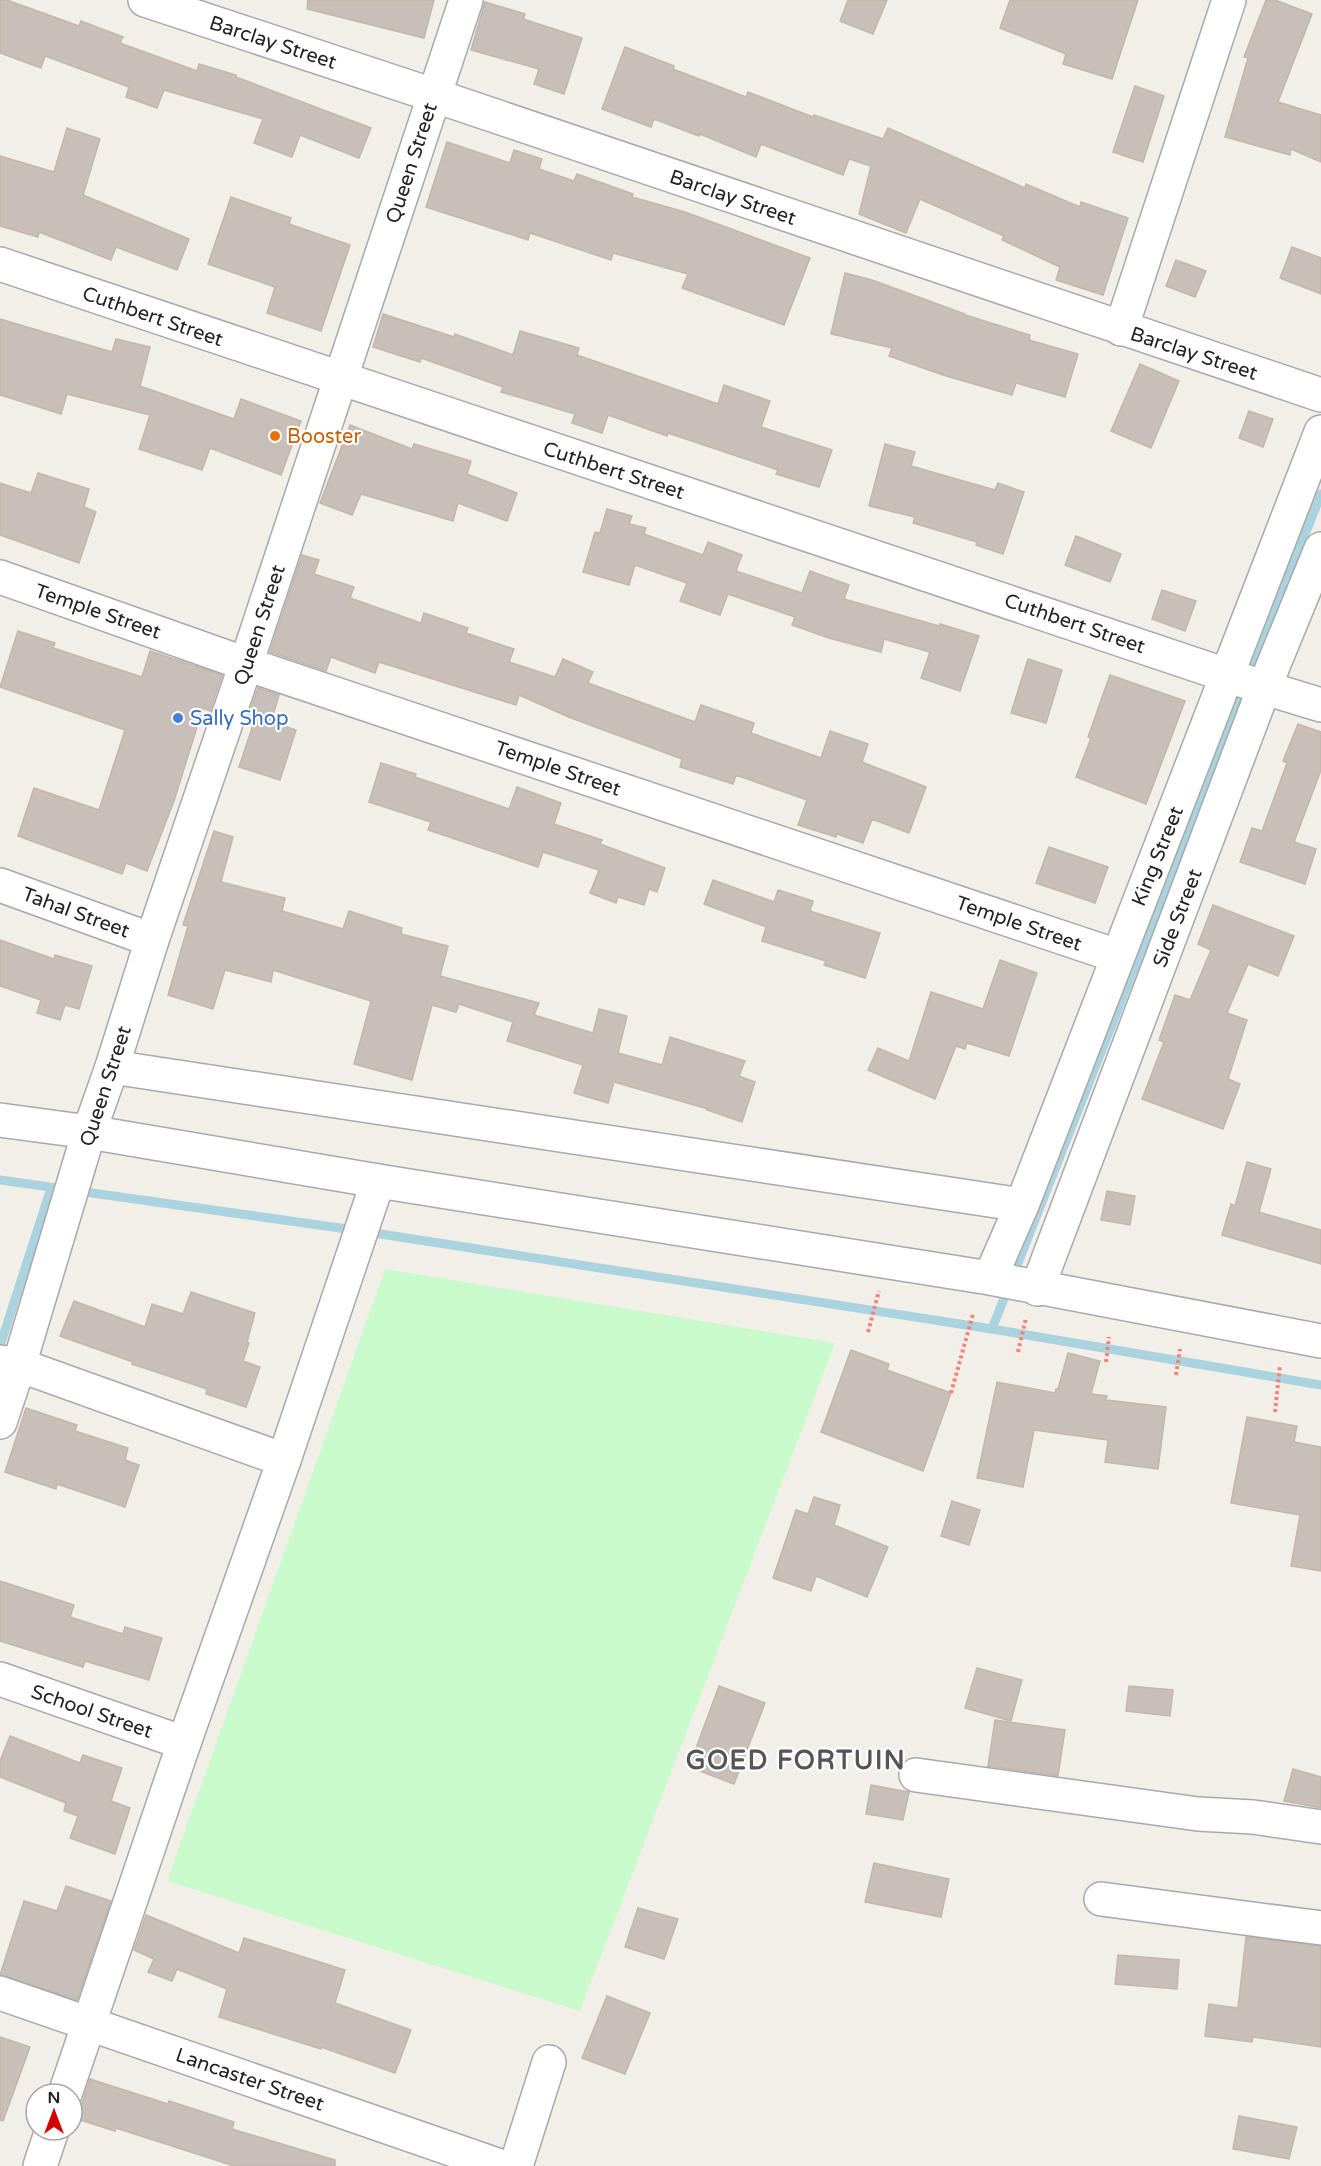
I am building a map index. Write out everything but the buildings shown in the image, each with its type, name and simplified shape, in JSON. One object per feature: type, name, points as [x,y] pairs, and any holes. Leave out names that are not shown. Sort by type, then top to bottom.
[{"type":"street","name":"Barclay Street","points":[[145,0],[1321,395]]},
{"type":"street","name":"Queen Street","points":[[0,1422],[8,1363],[65,1214],[89,1132],[152,940],[466,0]]},
{"type":"street","points":[[1121,329],[1229,0]]},
{"type":"street","name":"Cuthbert Street","points":[[0,264],[340,380],[1321,705]]},
{"type":"street","name":"King Street","points":[[990,1278],[1022,1205],[1117,956],[1246,682],[1321,432]]},
{"type":"street","name":"Side Street","points":[[1032,1303],[1246,682],[1321,549]]},
{"type":"street","name":"Temple Street","points":[[0,577],[246,664],[1117,956]]},
{"type":"street","name":"Tahal Street","points":[[0,885],[152,940]]},
{"type":"street","points":[[112,1067],[1022,1205]]},
{"type":"street","points":[[0,1120],[89,1132],[378,1181],[990,1278],[1032,1303],[1283,1334],[1321,1341]]},
{"type":"street","points":[[69,2082],[378,1181]]},
{"type":"street","points":[[8,1363],[284,1460]]},
{"type":"street","name":"School Street","points":[[0,1679],[184,1743]]},
{"type":"street","points":[[916,1775],[1198,1814],[1253,1817],[1321,1827]]},
{"type":"street","points":[[1101,1899],[1321,1928]]},
{"type":"street","name":"Lancaster Street","points":[[0,1993],[500,2166]]},
{"type":"street","points":[[516,2166],[549,2062]]},
{"type":"street","points":[[40,2166],[48,2142]]},
{"type":"path","points":[[868,1332],[879,1290]]},
{"type":"path","points":[[1018,1352],[1032,1303]]},
{"type":"path","points":[[951,1393],[973,1314]]},
{"type":"path","points":[[1275,1412],[1283,1334]]},
{"type":"path","points":[[1106,1362],[1110,1337]]},
{"type":"path","points":[[1176,1375],[1180,1349]]},
{"type":"green space","points":[[385,1269],[835,1343],[580,2011],[167,1881]]},
{"type":"waterway","points":[[992,1329],[1321,494]]},
{"type":"waterway","points":[[0,1180],[354,1230]]},
{"type":"waterway","points":[[0,1346],[51,1188]]},
{"type":"waterway","points":[[368,1232],[992,1329],[1321,1385]]},
{"type":"place","name":"Booster","points":[[275,436]]},
{"type":"place","name":"Sally Shop","points":[[178,718]]},
{"type":"district","name":"GOED FORTUIN","points":[[796,1760]]}]
